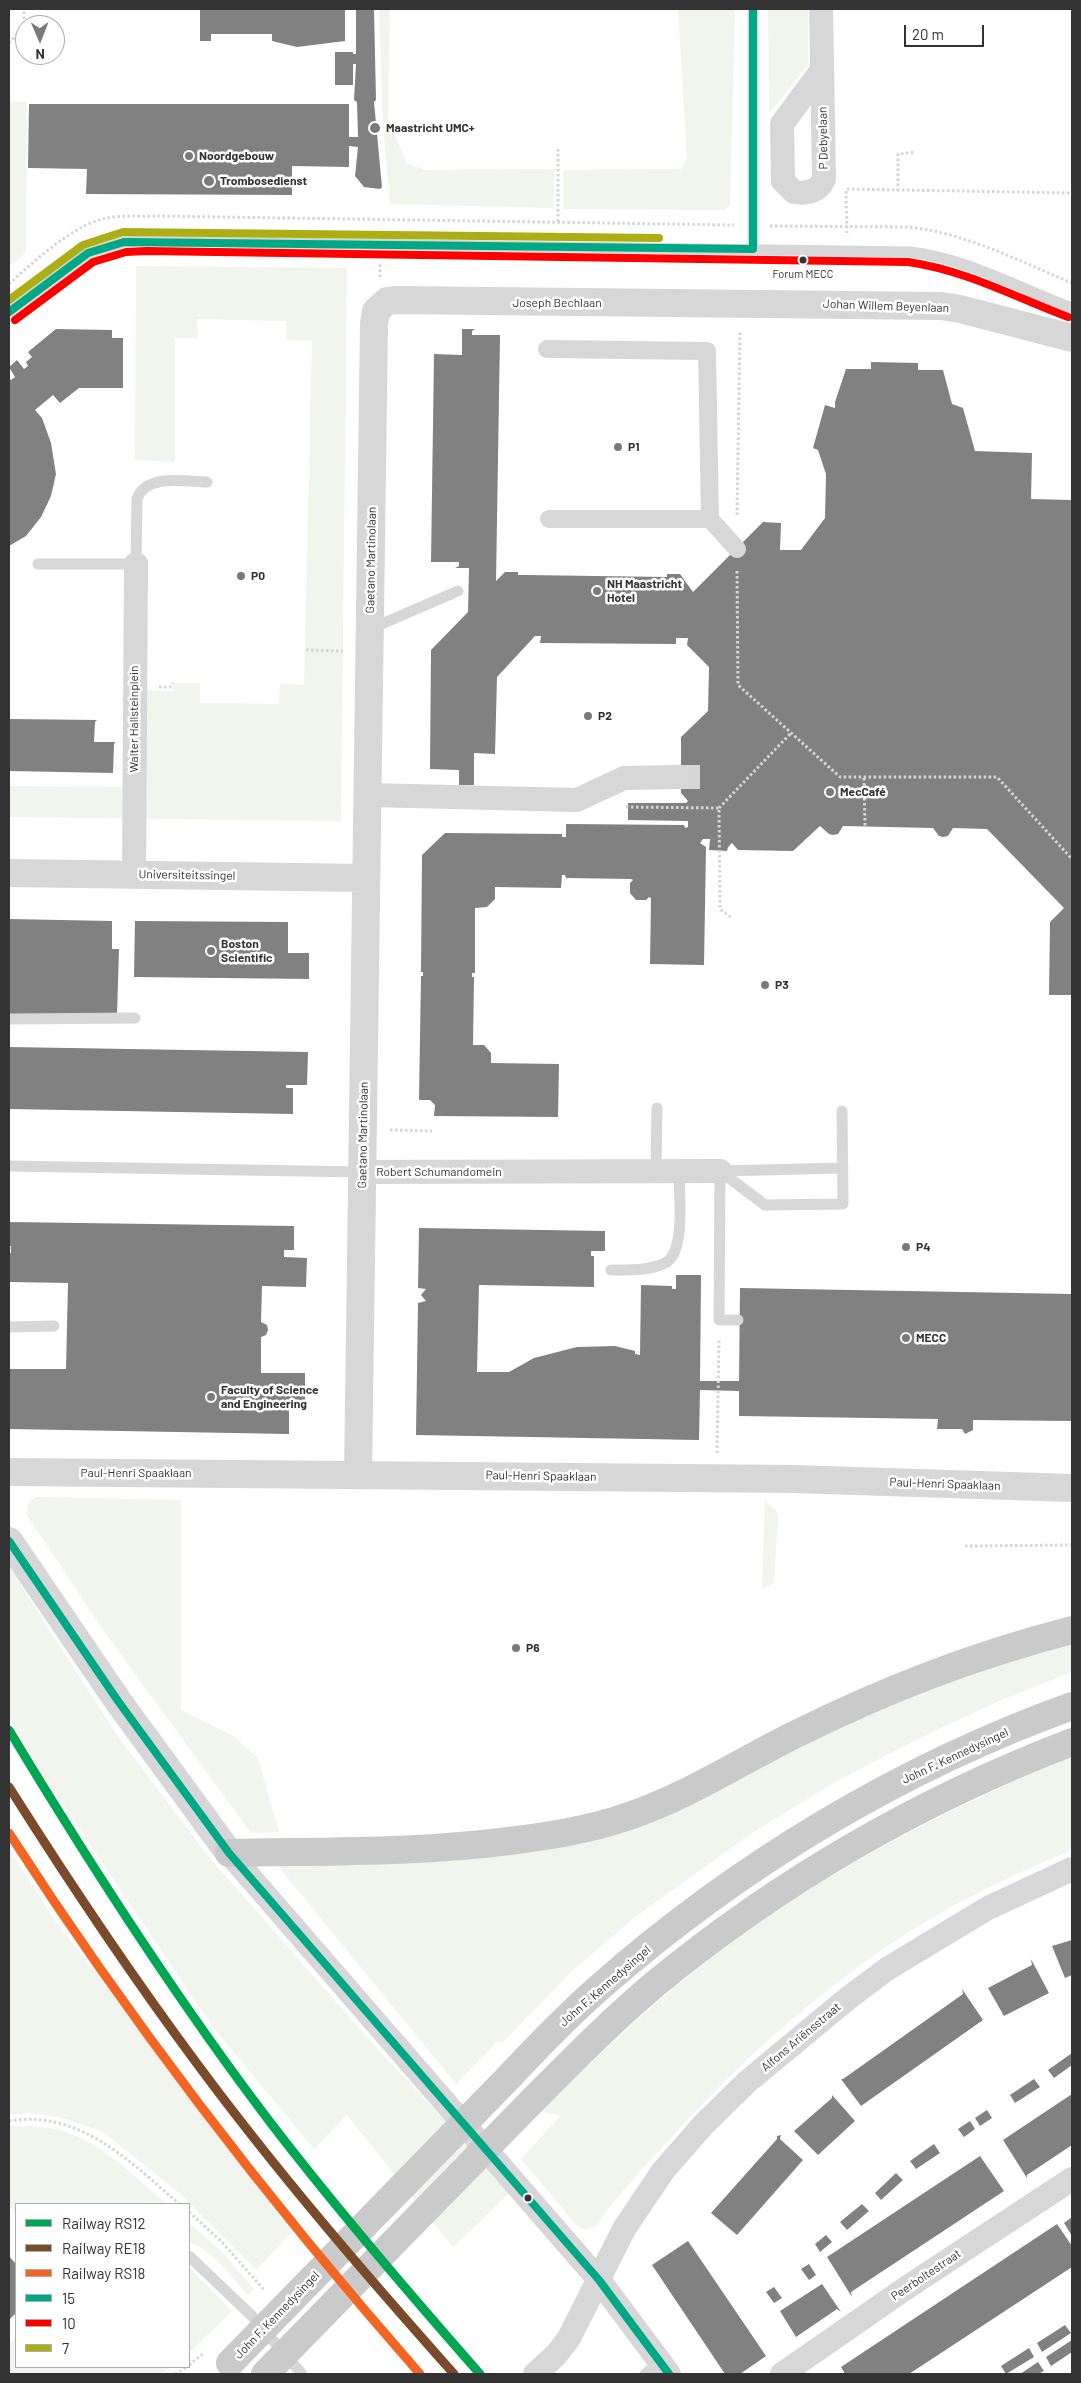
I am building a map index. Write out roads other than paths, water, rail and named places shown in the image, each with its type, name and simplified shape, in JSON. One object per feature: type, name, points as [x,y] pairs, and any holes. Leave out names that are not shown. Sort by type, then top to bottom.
[{"type":"main road","points":[[229,1853],[331,1853],[457,1848],[560,1834],[603,1825],[668,1802],[791,1736],[892,1688],[981,1655],[1072,1630]]},
{"type":"main road","name":"John F. Kennedysingel","points":[[219,2363],[601,1986],[689,1915],[767,1860],[854,1806],[932,1764],[1035,1719],[1072,1706]]},
{"type":"main road","points":[[266,2374],[606,2027],[654,1985],[706,1944],[798,1880],[878,1832],[938,1800],[1010,1766],[1072,1742]]},
{"type":"street","points":[[821,9],[822,70]]},
{"type":"street","name":"Joseph Bechlaan","points":[[374,324],[376,310],[387,302],[756,304]]},
{"type":"street","name":"Johan Willem Beyenlaan","points":[[756,304],[951,307],[1072,338]]},
{"type":"street","name":"Gaetano Martinolaan","points":[[358,1475],[374,324]]},
{"type":"street","points":[[547,349],[708,351],[710,519],[737,549]]},
{"type":"street","points":[[549,519],[710,519]]},
{"type":"street","name":"Walter Hallsteinplein","points":[[134,874],[136,564]]},
{"type":"street","points":[[368,795],[577,800],[624,778],[681,777]]},
{"type":"street","name":"Universiteitssingel","points":[[9,873],[366,878]]},
{"type":"street","name":"Robert Schumandomein","points":[[362,1172],[720,1170]]},
{"type":"street","name":"Paul-Henri Spaaklaan","points":[[9,1472],[794,1479],[1072,1488]]},
{"type":"street","points":[[9,1541],[118,1701],[229,1853],[599,2280],[658,2370]]},
{"type":"street","name":"Alfons Ariënsstraat","points":[[535,2374],[569,2338],[624,2229],[663,2171],[703,2125],[747,2082],[847,1999],[895,1964],[988,1908],[1072,1869]]},
{"type":"street","name":"Peerboltestraat","points":[[782,2374],[906,2288],[1072,2179]]},
{"type":"lane","points":[[753,9],[753,249]]},
{"type":"lane","points":[[9,312],[88,253],[124,242],[753,249],[926,253],[951,260],[1072,308]]},
{"type":"lane","points":[[38,564],[136,564],[137,499],[140,492],[146,486],[154,483],[207,482]]},
{"type":"lane","points":[[370,629],[458,591]]},
{"type":"lane","points":[[9,1019],[136,1018]]},
{"type":"lane","points":[[611,1270],[656,1267],[667,1262],[676,1252],[679,1236],[657,1108]]},
{"type":"lane","points":[[720,1170],[765,1205],[843,1204],[842,1111]]},
{"type":"lane","name":"Robert Schumandomein","points":[[9,1166],[362,1172]]},
{"type":"lane","points":[[720,1170],[843,1168]]},
{"type":"lane","points":[[720,1170],[719,1320],[738,1320]]},
{"type":"lane","points":[[9,1327],[54,1326]]},
{"type":"lane","points":[[190,2257],[252,2316],[302,2374]]},
{"type":"tunnel","points":[[681,777],[700,777]]},
{"type":"rail line","name":"RS12","points":[[9,1730],[70,1829],[165,1976],[232,2071],[292,2151],[345,2216],[480,2374]]},
{"type":"rail line","name":"RE18","points":[[9,1787],[125,1963],[228,2105],[323,2223],[454,2374]]},
{"type":"rail line","name":"RS18","points":[[9,1833],[104,1974],[204,2111],[310,2244],[420,2374]]},
{"type":"place","name":"Maastricht UMC+","points":[[375,128]]},
{"type":"place","name":"Noordgebouw","points":[[189,156]]},
{"type":"place","name":"Trombosedienst","points":[[209,181]]},
{"type":"place","name":"Forum MECC","points":[[803,260]]},
{"type":"place","name":"P1","points":[[618,447]]},
{"type":"place","name":"P0","points":[[241,576]]},
{"type":"place","name":"NH Maastricht Hotel","points":[[597,591]]},
{"type":"place","name":"P2","points":[[588,716]]},
{"type":"place","name":"MecCafé","points":[[830,792]]},
{"type":"place","name":"Boston Scientific","points":[[211,951]]},
{"type":"place","name":"P3","points":[[765,985]]},
{"type":"place","name":"P4","points":[[906,1247]]},
{"type":"place","name":"MECC","points":[[906,1338]]},
{"type":"place","name":"Faculty of Science and Engineering","points":[[211,1397]]},
{"type":"place","name":"P6","points":[[516,1648]]}]
